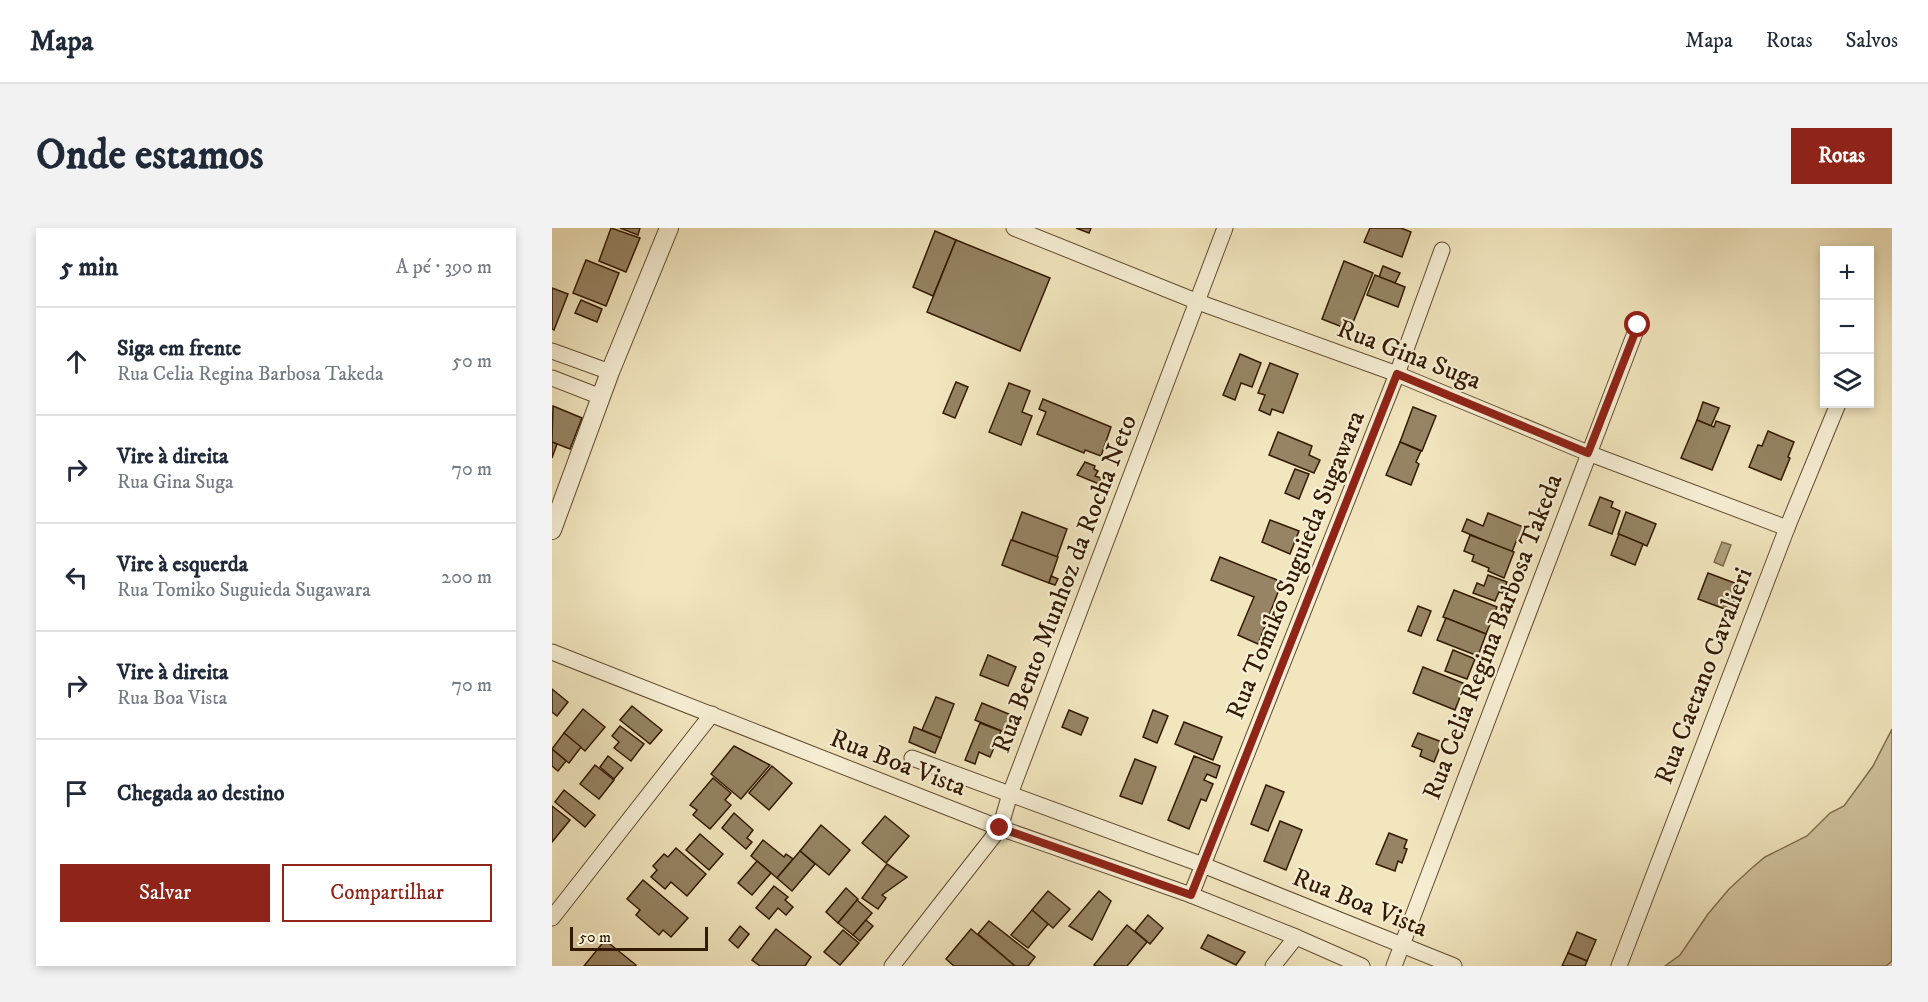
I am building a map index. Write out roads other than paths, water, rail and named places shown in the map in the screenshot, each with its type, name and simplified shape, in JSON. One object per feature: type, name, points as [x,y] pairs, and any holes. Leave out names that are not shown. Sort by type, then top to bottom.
[{"type":"street","points":[[552,530],[610,372],[669,228]]},
{"type":"street","name":"Rua Gina Suga","points":[[1014,228],[1198,302],[1397,374],[1588,453],[1787,528]]},
{"type":"street","name":"Rua Bento Munhoz da Rocha Neto","points":[[892,966],[1000,828],[1010,794],[1225,228]]},
{"type":"street","name":"Rua Tomiko Suguieda Sugawara","points":[[1191,895],[1397,374],[1442,250]]},
{"type":"street","name":"Rua Celia Regina Barbosa Takeda","points":[[1394,966],[1638,325]]},
{"type":"street","points":[[552,351],[610,372]]},
{"type":"street","points":[[552,378],[601,397]]},
{"type":"street","name":"Rua Caetano Cavalieri","points":[[1619,966],[1787,528],[1836,408]]},
{"type":"street","name":"Rua Boa Vista","points":[[552,652],[1000,828],[1191,895],[1362,966]]},
{"type":"street","points":[[552,918],[712,714]]},
{"type":"street","name":"Rua Boa Vista","points":[[912,759],[1203,865],[1454,966]]},
{"type":"street","points":[[1273,966],[1296,937]]}]
